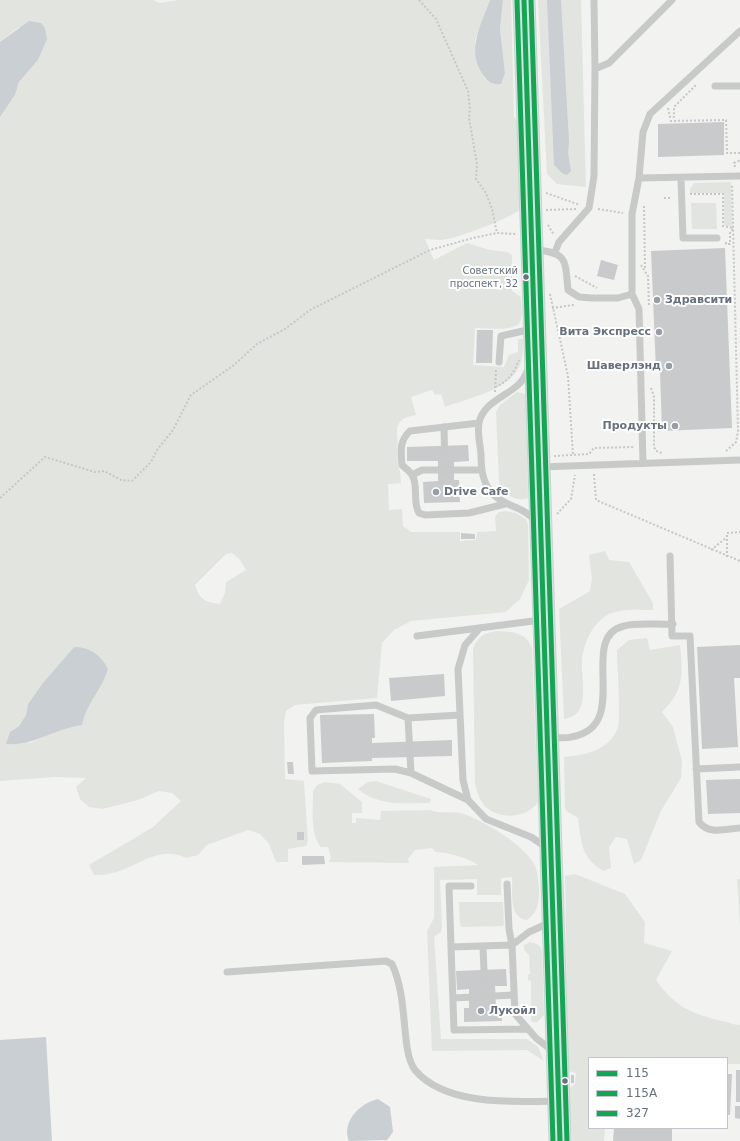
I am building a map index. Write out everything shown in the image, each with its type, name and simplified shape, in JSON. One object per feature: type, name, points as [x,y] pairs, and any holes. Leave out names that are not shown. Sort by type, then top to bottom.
[{"type":"main road","points":[[524,0],[538,459],[547,523],[544,619],[553,852],[560,1141]]},
{"type":"lane","points":[[555,252],[559,242],[589,208],[594,176],[594,0]]},
{"type":"lane","points":[[595,69],[609,63],[672,0]]},
{"type":"lane","points":[[643,463],[639,309],[632,294],[632,214],[639,178],[643,132],[650,114],[740,31]]},
{"type":"lane","points":[[715,86],[740,86]]},
{"type":"lane","points":[[639,178],[681,179],[740,176]]},
{"type":"lane","points":[[681,179],[683,238],[720,237]]},
{"type":"lane","points":[[531,242],[555,252],[566,265],[568,290],[579,297],[618,298],[632,294]]},
{"type":"lane","points":[[499,362],[501,336],[534,329]]},
{"type":"lane","points":[[535,350],[531,364],[520,383],[497,398],[486,409],[479,423],[481,470],[491,492],[505,504],[520,509],[547,523]]},
{"type":"lane","points":[[479,423],[410,431],[404,437],[401,443],[402,465],[412,475],[415,488],[415,507],[419,513],[425,515],[469,513],[505,504]]},
{"type":"lane","points":[[444,427],[445,470]]},
{"type":"lane","points":[[538,459],[643,463],[740,460]]},
{"type":"lane","points":[[412,475],[422,470],[481,470]]},
{"type":"lane","points":[[670,556],[673,624],[672,636],[690,636],[699,822],[703,827],[710,831],[740,828]]},
{"type":"lane","points":[[417,636],[544,619]]},
{"type":"lane","points":[[549,737],[572,737],[588,731],[598,719],[604,703],[602,651],[605,641],[614,632],[623,626],[673,624]]},
{"type":"lane","points":[[468,800],[463,780],[458,669],[465,645],[480,628]]},
{"type":"lane","points":[[460,715],[408,718],[376,706],[316,710],[310,718],[312,771],[395,769],[411,773],[468,800],[486,819],[531,837],[553,852]]},
{"type":"lane","points":[[408,718],[411,773]]},
{"type":"lane","points":[[696,769],[740,767]]},
{"type":"lane","points":[[507,884],[509,929],[512,945],[514,1014],[526,1029],[558,1056]]},
{"type":"lane","points":[[471,886],[449,886],[454,1030],[526,1029]]},
{"type":"lane","points":[[451,947],[512,945],[529,932],[555,920]]},
{"type":"lane","points":[[483,946],[485,996]]},
{"type":"lane","points":[[227,972],[386,961],[392,964],[399,978],[407,1048],[414,1069],[432,1084],[469,1098],[510,1102],[559,1101]]},
{"type":"lane","points":[[453,998],[514,996]]},
{"type":"path","points":[[419,0],[436,19],[468,91],[470,109],[468,118],[477,164],[476,179],[486,194],[492,209],[497,233]]},
{"type":"path","points":[[679,97],[695,81]]},
{"type":"path","points":[[668,108],[670,111],[670,117],[674,117],[674,107],[701,81]]},
{"type":"path","points":[[663,112],[673,102]]},
{"type":"path","points":[[670,121],[726,120],[727,153],[740,153]]},
{"type":"path","points":[[740,160],[734,162],[735,168],[740,168]]},
{"type":"path","points":[[719,452],[726,451],[736,442],[738,432],[732,181]]},
{"type":"path","points":[[688,188],[689,194],[723,194],[723,226],[733,228]]},
{"type":"path","points":[[664,198],[673,198],[673,192]]},
{"type":"path","points":[[640,205],[644,204],[645,270]]},
{"type":"path","points":[[545,210],[589,208]]},
{"type":"path","points":[[720,237],[726,237],[726,244],[730,244],[730,233],[733,228]]},
{"type":"path","points":[[0,498],[45,457],[95,472],[104,471],[121,480],[132,480],[151,462],[157,450],[173,430],[191,395],[234,365],[257,344],[285,329],[310,310],[430,250],[497,233],[531,242]]},
{"type":"path","points":[[640,264],[648,276],[649,306]]},
{"type":"path","points":[[550,293],[568,376],[573,455]]},
{"type":"path","points":[[553,308],[569,304],[577,305]]},
{"type":"path","points":[[497,398],[494,389],[496,366],[499,362]]},
{"type":"path","points":[[650,383],[654,397],[654,447],[656,451],[669,453]]},
{"type":"path","points":[[538,459],[551,456],[589,454],[594,448],[654,447]]},
{"type":"path","points":[[567,474],[582,473]]},
{"type":"path","points":[[588,473],[594,473],[596,500],[727,557],[740,561]]},
{"type":"path","points":[[547,523],[571,499],[575,474]]},
{"type":"path","points":[[727,557],[727,533],[740,532]]},
{"type":"path","points":[[711,550],[727,538]]},
{"type":"shaded area","points":[[0,0],[153,0],[160,3],[178,0],[490,0],[475,40],[479,69],[485,79],[505,73],[500,29],[503,0],[511,0],[514,117],[518,122],[520,210],[494,223],[458,236],[441,240],[425,239],[434,260],[467,243],[490,250],[507,252],[512,255],[512,291],[521,297],[522,317],[519,323],[508,328],[475,328],[473,365],[504,367],[509,355],[518,352],[518,339],[523,339],[522,358],[518,369],[512,377],[502,384],[479,395],[445,407],[441,394],[435,395],[432,390],[411,397],[416,415],[402,420],[397,428],[398,466],[401,483],[388,484],[389,510],[402,509],[403,526],[411,532],[460,532],[460,541],[476,540],[477,532],[496,531],[495,517],[499,512],[505,511],[516,513],[526,519],[528,525],[529,580],[520,599],[506,612],[411,621],[394,630],[382,643],[377,698],[295,705],[286,711],[284,723],[285,779],[304,781],[308,841],[306,846],[288,849],[288,862],[276,862],[269,844],[260,834],[248,830],[207,845],[198,855],[186,858],[176,854],[157,855],[121,870],[108,874],[94,875],[89,865],[153,827],[181,801],[172,793],[159,791],[138,800],[102,809],[89,807],[80,799],[76,787],[86,778],[55,777],[0,781],[0,117],[15,95],[19,82],[38,60],[19,27],[0,42]],"holes":[[[232,553],[240,560],[246,570],[226,582],[225,593],[220,604],[207,601],[201,597],[195,585],[226,554]],[[74,647],[108,669],[102,684],[86,710],[81,725],[66,727],[29,743],[10,732],[19,726],[26,715],[28,704],[42,684]]]},
{"type":"shaded area","points":[[490,0],[503,0],[500,29],[505,73],[501,84],[489,81],[483,75],[478,66],[476,57],[475,47],[479,28]]},
{"type":"shaded area","points":[[538,0],[581,0],[586,187],[557,184],[547,174]]},
{"type":"shaded area","points":[[547,0],[561,0],[569,142],[568,153],[571,171],[567,175],[562,173],[554,165]]},
{"type":"shaded area","points":[[29,21],[41,23],[45,28],[47,39],[38,60],[19,82],[15,95],[0,117],[0,42]]},
{"type":"shaded area","points":[[731,182],[732,227],[724,225],[724,193],[690,193],[690,189],[694,183]]},
{"type":"shaded area","points":[[691,203],[716,203],[717,229],[692,229]]},
{"type":"shaded area","points":[[517,392],[526,394],[528,498],[524,499],[515,498],[507,494],[499,482],[496,412],[500,405]]},
{"type":"shaded area","points":[[605,551],[609,560],[629,562],[653,603],[653,610],[618,611],[607,615],[598,622],[588,636],[583,653],[582,702],[579,710],[574,716],[564,719],[559,609],[590,591],[592,579],[589,555]]},
{"type":"shaded area","points":[[499,631],[515,633],[523,636],[530,643],[532,648],[538,802],[527,812],[512,816],[497,814],[485,806],[477,792],[475,783],[473,648],[483,635],[490,632]]},
{"type":"shaded area","points":[[647,638],[650,650],[680,645],[682,665],[680,682],[675,697],[662,712],[673,727],[682,761],[681,778],[661,811],[641,860],[634,864],[627,839],[616,837],[609,847],[611,868],[604,871],[596,866],[586,855],[581,842],[578,818],[565,810],[564,757],[580,755],[596,750],[602,747],[614,736],[619,723],[617,650],[629,640]]},
{"type":"shaded area","points":[[74,647],[90,650],[102,660],[108,669],[102,684],[87,710],[82,725],[62,730],[35,740],[16,744],[6,744],[10,732],[19,726],[26,715],[28,704],[42,684]]},
{"type":"shaded area","points":[[376,781],[431,799],[430,803],[392,803],[375,799],[358,789],[368,782]]},
{"type":"shaded area","points":[[325,782],[340,784],[362,802],[362,813],[352,813],[352,823],[356,823],[356,818],[380,820],[381,811],[430,810],[437,812],[460,813],[490,826],[512,841],[529,856],[536,870],[539,893],[538,906],[531,917],[527,920],[517,915],[514,909],[512,897],[512,877],[501,878],[501,895],[477,895],[477,879],[440,880],[442,926],[441,932],[434,937],[441,1039],[527,1039],[538,1047],[544,1061],[527,1050],[432,1051],[427,931],[434,918],[434,867],[478,865],[458,856],[436,852],[432,848],[415,850],[408,859],[409,863],[329,862],[331,857],[328,847],[321,847],[317,842],[313,820],[313,791],[317,785]]},
{"type":"shaded area","points":[[575,874],[625,894],[645,922],[644,943],[672,951],[656,980],[663,989],[684,1008],[711,1018],[740,1025],[740,1064],[728,1064],[728,1057],[588,1057],[588,1129],[605,1129],[604,1141],[572,1141],[568,1089],[575,1084],[576,1073],[568,1071],[565,876]]},
{"type":"shaded area","points":[[737,879],[740,879],[740,928]]},
{"type":"shaded area","points":[[459,902],[503,902],[503,926],[462,927],[460,925]]},
{"type":"shaded area","points":[[530,942],[541,947],[542,951],[544,1015],[536,1023],[531,1021],[531,981],[528,980],[528,975],[530,974],[529,955],[524,950],[524,945]]},
{"type":"shaded area","points":[[46,1037],[52,1141],[0,1141],[0,1040]]},
{"type":"shaded area","points":[[378,1099],[390,1107],[393,1132],[387,1140],[349,1141],[347,1134],[348,1127],[354,1114],[371,1101]]},
{"type":"building","points":[[724,122],[724,155],[658,157],[658,124]]},
{"type":"building","points":[[725,248],[732,428],[662,431],[660,371],[656,371],[651,251]]},
{"type":"building","points":[[601,260],[618,265],[614,280],[597,276]]},
{"type":"building","points":[[477,330],[493,330],[492,363],[476,363]]},
{"type":"building","points":[[468,445],[469,461],[454,462],[454,480],[459,480],[460,502],[424,503],[423,482],[438,481],[438,461],[407,461],[407,447]]},
{"type":"building","points":[[461,533],[475,534],[475,539],[461,539]]},
{"type":"building","points":[[740,645],[740,678],[734,678],[738,747],[702,749],[697,647]]},
{"type":"building","points":[[444,674],[445,696],[391,701],[389,678]]},
{"type":"building","points":[[374,714],[375,738],[372,738],[372,743],[452,740],[452,756],[372,758],[372,761],[322,763],[320,715]]},
{"type":"building","points":[[287,762],[293,762],[294,774],[288,774]]},
{"type":"building","points":[[740,779],[740,813],[708,814],[706,780]]},
{"type":"building","points":[[297,832],[304,832],[304,840],[297,840]]},
{"type":"building","points":[[302,856],[324,856],[325,864],[302,865]]},
{"type":"building","points":[[506,969],[507,986],[495,986],[496,1007],[502,1007],[502,1021],[464,1022],[464,1008],[469,1008],[469,989],[457,990],[456,971]]},
{"type":"building","points":[[736,1070],[740,1070],[740,1102],[736,1102]]},
{"type":"building","points":[[728,1074],[732,1074],[730,1115],[728,1115]]},
{"type":"building","points":[[571,1075],[574,1075],[574,1083],[571,1083]]},
{"type":"building","points":[[735,1106],[740,1106],[740,1119],[735,1118]]},
{"type":"building","points":[[614,1129],[672,1129],[672,1141],[613,1141]]},
{"type":"transit line","name":"115А","points":[[517,0],[553,1141]]},
{"type":"transit line","name":"115","points":[[524,0],[560,1141]]},
{"type":"transit line","name":"327","points":[[531,0],[567,1141]]},
{"type":"place","name":"Советский проспект, 32","points":[[526,277]]},
{"type":"place","name":"Здравсити","points":[[657,300]]},
{"type":"place","name":"Вита Экспресс","points":[[659,332]]},
{"type":"place","name":"Шаверлэнд","points":[[669,366]]},
{"type":"place","name":"Продукты","points":[[675,426]]},
{"type":"place","name":"Drive Cafe","points":[[436,492]]},
{"type":"place","name":"Лукойл","points":[[481,1011]]}]
